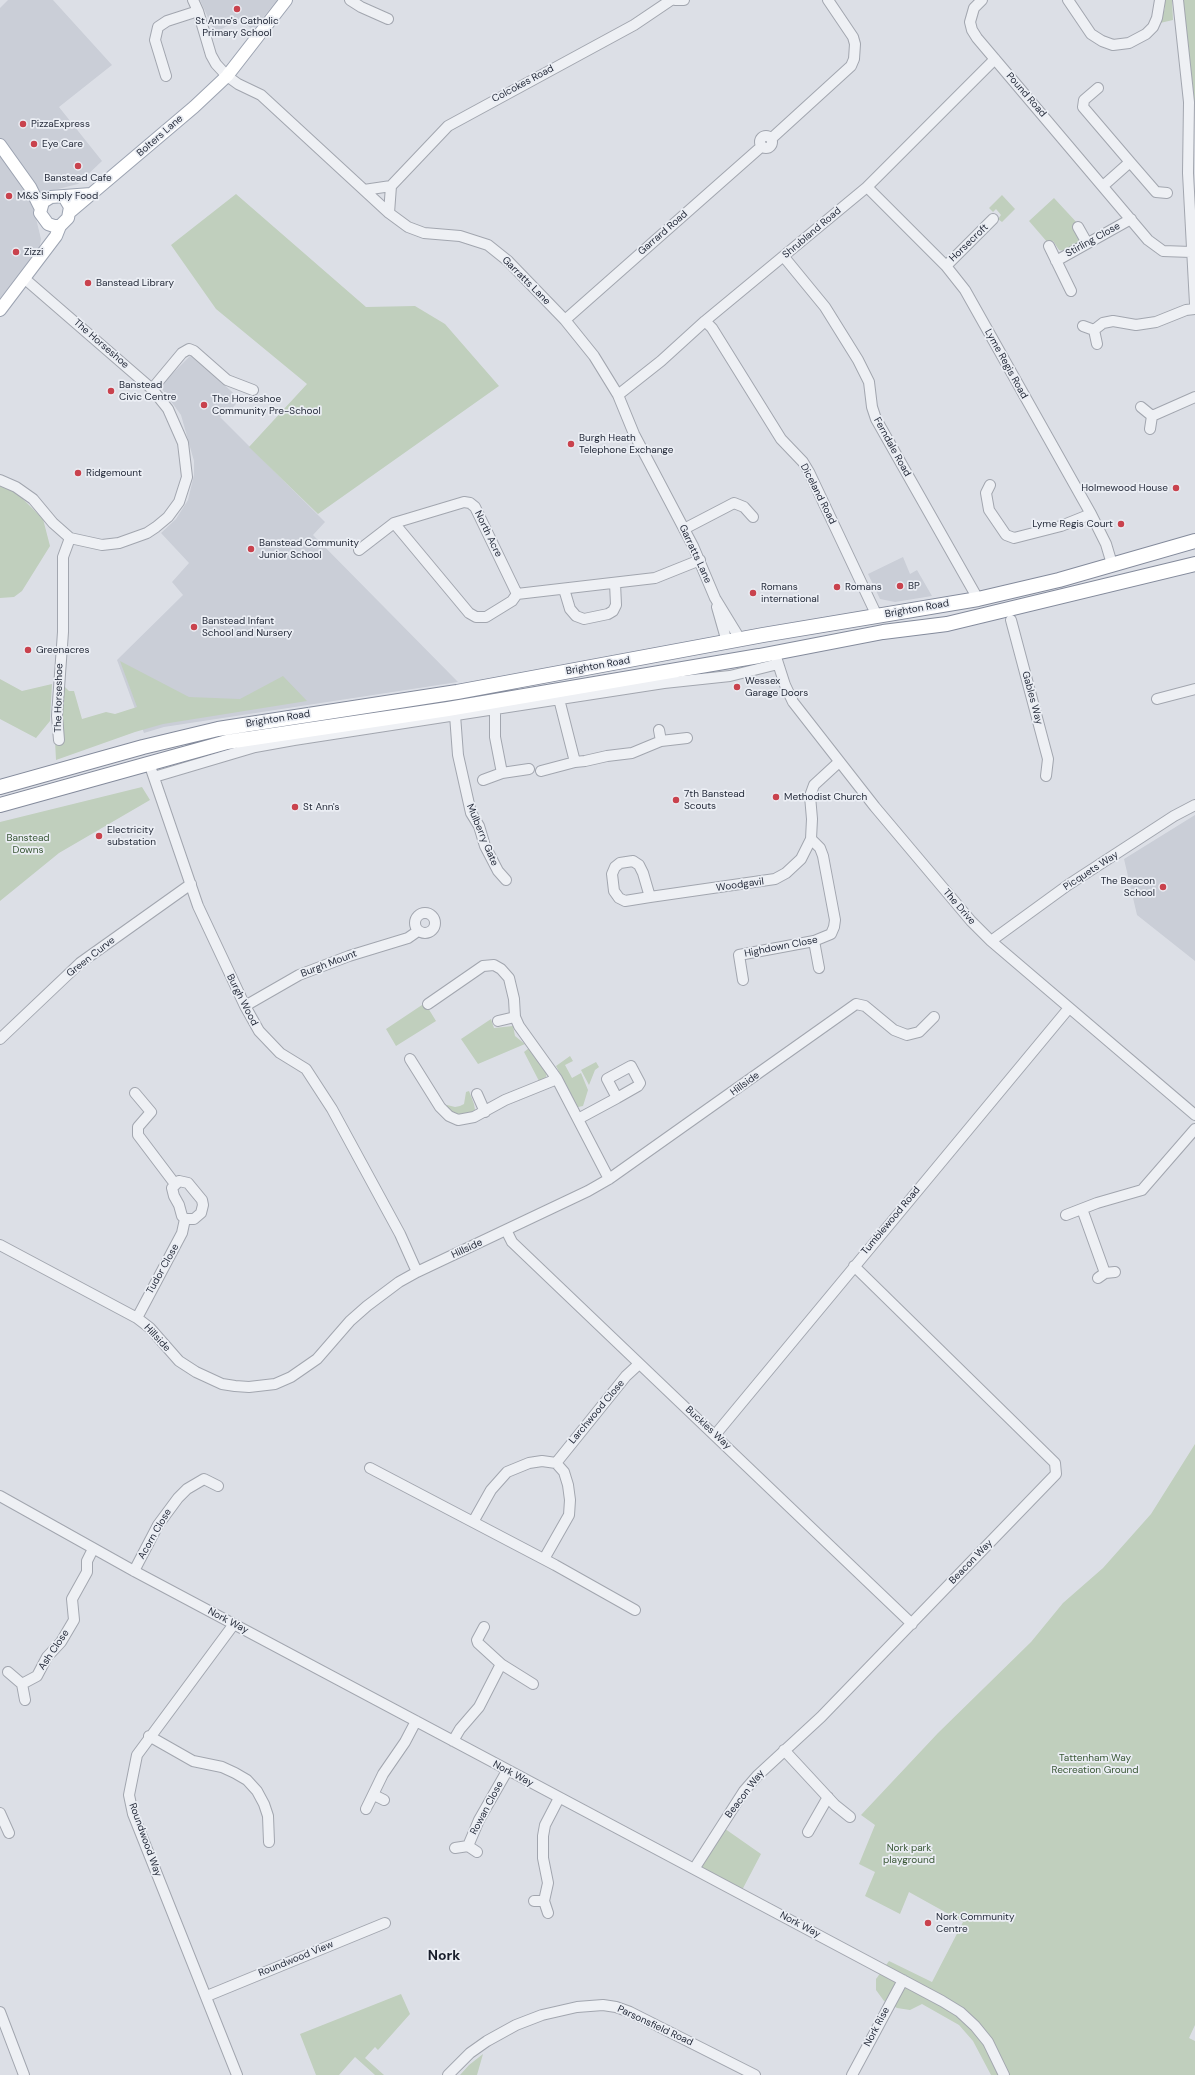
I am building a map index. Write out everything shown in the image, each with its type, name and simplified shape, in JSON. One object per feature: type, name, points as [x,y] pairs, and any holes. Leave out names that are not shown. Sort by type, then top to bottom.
[{"type":"highway","name":"Brighton Road","points":[[0,787],[143,747],[218,729],[457,692],[734,640],[978,599],[1059,580],[1195,541]]},
{"type":"highway","name":"Brighton Road","points":[[0,805],[226,742],[777,659],[883,632],[947,624],[1195,564]]},
{"type":"highway","points":[[734,640],[732,647],[741,650],[862,631],[883,632]]},
{"type":"main road","name":"Bolters Lane","points":[[70,212],[194,107],[227,76],[286,0]]},
{"type":"main road","points":[[0,145],[30,187],[40,206],[47,248]]},
{"type":"main road","points":[[30,187],[51,197],[91,194]]},
{"type":"main road","points":[[40,206],[51,197]]},
{"type":"main road","points":[[43,219],[54,226],[60,226],[65,223],[70,212],[70,207],[64,197]]},
{"type":"main road","points":[[0,310],[25,279],[56,236],[60,226]]},
{"type":"street","name":"Garratts Lane","points":[[193,0],[198,11],[211,55],[216,64],[227,76],[238,84],[261,95],[389,213],[408,227],[424,233],[460,236],[488,245],[508,261],[565,320],[594,356],[618,395],[634,434],[700,560],[715,598],[720,623],[734,640]]},
{"type":"street","points":[[350,0],[361,7],[388,19]]},
{"type":"street","name":"Colcokes Road","points":[[391,186],[448,126],[456,120],[634,25],[671,0]]},
{"type":"street","points":[[675,0],[684,0]]},
{"type":"street","name":"Garrard Road","points":[[565,320],[762,146],[769,148],[772,145],[772,138],[851,66],[855,51],[855,44],[850,31],[828,0]]},
{"type":"street","name":"Pound Road","points":[[982,0],[977,4],[971,14],[972,30],[994,59],[1148,240],[1163,250],[1192,246]]},
{"type":"street","points":[[1068,0],[1092,34],[1102,41],[1113,44],[1137,40],[1149,30],[1157,18],[1160,0]]},
{"type":"street","points":[[1178,0],[1189,102],[1188,173],[1195,304]]},
{"type":"street","points":[[166,76],[155,40],[158,27],[167,21],[198,11]]},
{"type":"street","name":"Shrubland Road","points":[[618,395],[661,361],[705,321],[867,187],[994,59]]},
{"type":"street","points":[[1098,88],[1084,100],[1083,107],[1156,192],[1167,193]]},
{"type":"street","points":[[1103,186],[1130,162]]},
{"type":"street","points":[[364,190],[391,186],[389,213]]},
{"type":"street","name":"Lyme Regis Road","points":[[867,187],[946,266],[965,290],[1091,514],[1106,544],[1112,564]]},
{"type":"street","name":"Horsecroft","points":[[946,266],[994,219]]},
{"type":"street","name":"Stirling Close","points":[[1056,261],[1131,219]]},
{"type":"street","points":[[1078,227],[1087,243]]},
{"type":"street","points":[[1049,246],[1071,291]]},
{"type":"street","name":"Ferndale Road","points":[[784,257],[825,307],[858,360],[869,382],[872,407],[876,419],[978,599]]},
{"type":"street","name":"The Horseshoe","points":[[0,480],[16,487],[33,499],[53,523],[70,538],[102,545],[119,543],[147,534],[156,527],[168,516],[178,502],[187,477],[183,444],[168,409],[152,389],[25,279]]},
{"type":"street","points":[[1094,330],[1103,324],[1113,322],[1136,325],[1156,322],[1186,310],[1195,309]]},
{"type":"street","name":"Diceland Road","points":[[705,321],[712,328],[781,439],[798,456],[809,472],[877,616]]},
{"type":"street","points":[[1083,326],[1094,330]]},
{"type":"street","points":[[1094,330],[1096,344]]},
{"type":"street","points":[[152,389],[182,353],[189,349],[194,351],[227,380],[253,390]]},
{"type":"street","points":[[1152,416],[1195,397]]},
{"type":"street","points":[[1141,407],[1152,416]]},
{"type":"street","points":[[1150,429],[1152,416]]},
{"type":"street","points":[[990,485],[986,493],[989,510],[1006,535],[1014,538],[1061,526],[1091,514]]},
{"type":"street","name":"North Acre","points":[[359,550],[394,523],[464,502],[470,503],[475,507],[517,594]]},
{"type":"street","points":[[684,529],[734,503],[744,507],[753,517]]},
{"type":"street","points":[[394,523],[470,613],[476,616],[486,617],[512,601],[517,594],[655,578],[700,560]]},
{"type":"street","name":"The Horseshoe","points":[[59,740],[57,716],[63,632],[61,610],[62,557],[70,538]]},
{"type":"street","points":[[564,589],[570,609],[576,616],[584,619],[608,614],[613,611],[616,605],[614,583]]},
{"type":"street","name":"Gables Way","points":[[1011,620],[1048,759],[1046,776]]},
{"type":"street","name":"Brighton Road","points":[[154,777],[255,747],[496,708],[664,683],[730,676],[777,659]]},
{"type":"street","name":"The Drive","points":[[777,659],[793,702],[839,762],[953,901],[990,941],[1195,1115]]},
{"type":"street","points":[[1157,699],[1195,689]]},
{"type":"street","points":[[559,699],[575,762]]},
{"type":"street","points":[[496,708],[495,737],[502,773]]},
{"type":"street","name":"Mulberry Gate","points":[[455,715],[458,754],[471,812],[479,826],[485,846],[498,870],[506,880]]},
{"type":"street","points":[[659,730],[661,741]]},
{"type":"street","points":[[541,771],[575,762],[586,762],[639,750],[661,741],[687,738]]},
{"type":"street","name":"Woodgavil","points":[[650,897],[639,865],[633,861],[626,862],[615,867],[612,874],[614,891],[619,898],[625,900],[650,897],[775,879],[786,873],[800,859],[811,839],[813,830],[810,791],[814,785],[839,762]]},
{"type":"street","name":"Burgh Wood","points":[[149,763],[191,884],[214,942],[258,1032],[280,1053],[306,1069],[332,1109],[400,1234],[417,1272]]},
{"type":"street","points":[[483,780],[502,773],[529,769]]},
{"type":"street","name":"Picquets Way","points":[[990,941],[1068,885],[1174,816],[1195,806]]},
{"type":"street","points":[[811,839],[820,848],[823,856],[835,920],[834,928],[830,934],[818,940],[819,968]]},
{"type":"street","name":"Green Curve","points":[[0,1039],[80,963],[191,884]]},
{"type":"street","name":"Burgh Mount","points":[[245,1006],[311,970],[349,956],[408,938],[418,931]]},
{"type":"street","name":"Highdown Close","points":[[743,980],[739,955],[818,940]]},
{"type":"street","points":[[428,1004],[483,966],[494,964],[501,969],[509,978],[514,999],[515,1018],[557,1079],[609,1179]]},
{"type":"street","name":"Hillside","points":[[0,1245],[137,1318],[150,1328],[179,1361],[196,1372],[222,1384],[235,1386],[263,1386],[291,1377],[306,1368],[317,1359],[339,1333],[367,1306],[417,1272],[588,1191],[609,1179],[856,1004],[865,1006],[894,1030],[907,1035],[919,1032],[934,1017]]},
{"type":"street","name":"Tumblewood Road","points":[[714,1435],[1068,1008]]},
{"type":"street","points":[[498,1021],[515,1018]]},
{"type":"street","points":[[410,1059],[440,1107],[449,1116],[458,1120],[467,1119],[485,1112],[504,1100],[557,1079]]},
{"type":"street","points":[[135,1093],[151,1112],[138,1127],[138,1136],[175,1184]]},
{"type":"street","points":[[477,1094],[485,1112]]},
{"type":"street","points":[[578,1119],[617,1098]]},
{"type":"street","points":[[1066,1215],[1097,1203],[1142,1190],[1195,1129]]},
{"type":"street","points":[[179,1181],[188,1184],[202,1200],[203,1205],[201,1213],[194,1219],[185,1219],[182,1216],[172,1188],[175,1184],[179,1181]]},
{"type":"street","points":[[1082,1209],[1106,1274]]},
{"type":"street","name":"Tudor Close","points":[[137,1318],[182,1233],[185,1219]]},
{"type":"street","name":"Buckles Way","points":[[506,1230],[512,1242],[912,1624]]},
{"type":"street","name":"Beacon Way","points":[[694,1869],[744,1791],[784,1750],[821,1717],[1056,1474],[1057,1469],[1055,1463],[854,1266]]},
{"type":"street","name":"Larchwood Close","points":[[556,1463],[626,1376],[639,1364]]},
{"type":"street","points":[[473,1522],[492,1490],[507,1472],[529,1462],[542,1461],[556,1463],[564,1472],[568,1485],[570,1500],[569,1515],[544,1560]]},
{"type":"street","points":[[370,1468],[635,1610]]},
{"type":"street","name":"Acorn Close","points":[[134,1571],[158,1525],[178,1498],[191,1486],[204,1479],[218,1486]]},
{"type":"street","name":"Nork Way","points":[[0,1496],[93,1549],[507,1771],[903,1980],[960,2012],[975,2026],[988,2042],[1004,2075]]},
{"type":"street","name":"Ash Close","points":[[22,1684],[37,1676],[47,1658],[61,1642],[74,1620],[72,1599],[87,1572],[87,1561],[93,1549]]},
{"type":"street","name":"Roundwood Way","points":[[234,1624],[137,1754],[134,1762],[129,1795],[130,1806],[207,1996],[237,2075]]},
{"type":"street","points":[[484,1627],[477,1640],[478,1643],[501,1664],[533,1684]]},
{"type":"street","points":[[453,1741],[460,1729],[479,1707],[501,1664]]},
{"type":"street","points":[[8,1672],[22,1684],[25,1700]]},
{"type":"street","points":[[366,1809],[389,1764],[403,1746],[416,1721]]},
{"type":"street","points":[[149,1736],[193,1761],[222,1767],[247,1780],[257,1791],[268,1816],[268,1843]]},
{"type":"street","points":[[784,1750],[828,1797],[850,1817]]},
{"type":"street","name":"Rowan Close","points":[[468,1846],[479,1820],[507,1771]]},
{"type":"street","points":[[374,1795],[384,1800]]},
{"type":"street","points":[[808,1832],[828,1797]]},
{"type":"street","points":[[548,1913],[539,1901],[548,1883],[543,1858],[543,1836],[545,1825],[559,1798]]},
{"type":"street","points":[[0,1813],[9,1833]]},
{"type":"street","name":"Rowan Close","points":[[455,1848],[468,1846],[477,1852]]},
{"type":"street","name":"Roundwood View","points":[[207,1996],[386,1923]]},
{"type":"street","name":"Nork Rise","points":[[852,2075],[903,1980]]},
{"type":"street","name":"Parsonsfield Road","points":[[448,2075],[457,2065],[482,2045],[516,2025],[542,2015],[570,2009],[603,2005],[616,2007],[630,2012],[755,2075]]},
{"type":"street","points":[[0,2012],[24,2075]]},
{"type":"shaded area","points":[[8,0],[53,0],[112,65],[59,107],[102,161],[78,184],[50,191],[33,206],[41,239],[39,251],[0,301],[0,8]]},
{"type":"shaded area","name":"St Anne's Catholic Primary School","points":[[200,0],[277,0],[253,30],[239,19],[215,33]]},
{"type":"shaded area","name":"Banstead Community Junior School","points":[[191,355],[240,399],[230,411],[220,417],[325,522],[313,535],[458,682],[164,727],[144,733],[117,660],[183,595],[172,582],[189,563],[161,533],[176,519],[188,500],[194,475],[194,461],[181,415],[160,386]]},
{"type":"shaded area","name":"BP","points":[[903,557],[910,574],[917,570],[932,596],[895,602],[880,599],[868,574]]},
{"type":"shaded area","name":"The Beacon School","points":[[1195,815],[1195,961],[1137,915],[1124,859]]},
{"type":"green space","points":[[1164,0],[1172,0],[1173,20],[1160,23],[1165,8]]},
{"type":"green space","points":[[1182,0],[1195,0],[1195,107]]},
{"type":"green space","points":[[236,194],[366,307],[415,306],[445,324],[499,386],[318,514],[249,447],[307,384],[216,309],[171,245]]},
{"type":"green space","points":[[1002,195],[1015,209],[1002,222],[998,219],[1001,215],[996,209],[993,212],[989,208]]},
{"type":"green space","points":[[1054,198],[1079,225],[1080,243],[1065,251],[1059,250],[1053,241],[1048,243],[1029,221]]},
{"type":"green space","points":[[0,485],[16,492],[43,519],[50,546],[22,591],[14,597],[0,598]]},
{"type":"green space","points":[[120,661],[189,697],[240,699],[283,676],[307,701],[163,724],[135,732],[56,760],[54,721],[64,686],[69,691],[74,691],[82,719],[106,712],[115,714],[137,707]]},
{"type":"green space","points":[[0,679],[22,691],[52,684],[50,721],[36,738],[0,719]]},
{"type":"green space","name":"Banstead Downs","points":[[142,787],[150,800],[59,853],[0,901],[0,822]]},
{"type":"green space","points":[[425,1003],[436,1021],[396,1046],[386,1029]]},
{"type":"green space","points":[[491,1019],[494,1028],[513,1026],[515,1036],[525,1044],[478,1064],[461,1039]]},
{"type":"green space","points":[[529,1048],[547,1073],[546,1077],[539,1081],[524,1052]]},
{"type":"green space","points":[[570,1056],[573,1061],[565,1065],[572,1078],[581,1073],[588,1090],[583,1106],[578,1107],[556,1066]]},
{"type":"green space","points":[[596,1062],[599,1067],[595,1070],[589,1085],[581,1070]]},
{"type":"green space","points":[[469,1091],[475,1110],[472,1113],[456,1115],[445,1109],[447,1105],[455,1107],[464,1104],[466,1092]]},
{"type":"green space","points":[[1195,1444],[1195,2025],[1189,2038],[1195,2041],[1195,2075],[991,2075],[973,2041],[959,2025],[922,2004],[910,2010],[897,2008],[884,2001],[876,1990],[876,1979],[889,1961],[932,1982],[963,1922],[909,1892],[900,1914],[865,1896],[875,1872],[859,1864],[875,1825],[861,1815],[938,1733],[1031,1642],[1063,1603],[1103,1568],[1151,1514]]},
{"type":"green space","points":[[721,1826],[761,1854],[740,1894],[694,1869]]},
{"type":"green space","points":[[401,1994],[410,2014],[378,2050],[375,2047],[365,2058],[384,2075],[375,2075],[355,2057],[339,2075],[316,2075],[300,2034]]},
{"type":"green space","points":[[483,2054],[477,2075],[460,2075],[469,2065]]},
{"type":"place","name":"St Anne's Catholic Primary School","points":[[237,9]]},
{"type":"place","name":"PizzaExpress","points":[[23,124]]},
{"type":"place","name":"Eye Care","points":[[34,144]]},
{"type":"place","name":"Banstead Cafe","points":[[78,166]]},
{"type":"place","name":"M&S Simply Food","points":[[9,196]]},
{"type":"place","name":"Zizzi","points":[[16,252]]},
{"type":"place","name":"Banstead Library","points":[[88,283]]},
{"type":"place","name":"Banstead Civic Centre","points":[[111,391]]},
{"type":"place","name":"The Horseshoe Community Pre-School","points":[[204,405]]},
{"type":"place","name":"Burgh Heath Telephone Exchange","points":[[571,444]]},
{"type":"place","name":"Ridgemount","points":[[78,473]]},
{"type":"place","name":"Holmewood House","points":[[1176,488]]},
{"type":"place","name":"Lyme Regis Court","points":[[1121,524]]},
{"type":"place","name":"Banstead Community Junior School","points":[[251,549]]},
{"type":"place","name":"BP","points":[[900,586]]},
{"type":"place","name":"Romans","points":[[837,587]]},
{"type":"place","name":"Romans international","points":[[753,593]]},
{"type":"place","name":"Banstead Infant School and Nursery","points":[[194,627]]},
{"type":"place","name":"Greenacres","points":[[28,650]]},
{"type":"place","name":"Wessex Garage Doors","points":[[737,687]]},
{"type":"place","name":"Methodist Church","points":[[776,797]]},
{"type":"place","name":"7th Banstead Scouts","points":[[676,800]]},
{"type":"place","name":"St Ann's","points":[[295,807]]},
{"type":"place","name":"Electricity substation","points":[[99,836]]},
{"type":"place","name":"The Beacon School","points":[[1163,887]]},
{"type":"place","name":"Nork Community Centre","points":[[928,1923]]},
{"type":"district","name":"Nork","points":[[444,1956]]},
{"type":"park label","name":"Tattenham Way Recreation Ground","points":[[1095,1764]]},
{"type":"park label","name":"Nork park playground","points":[[909,1854]]}]
